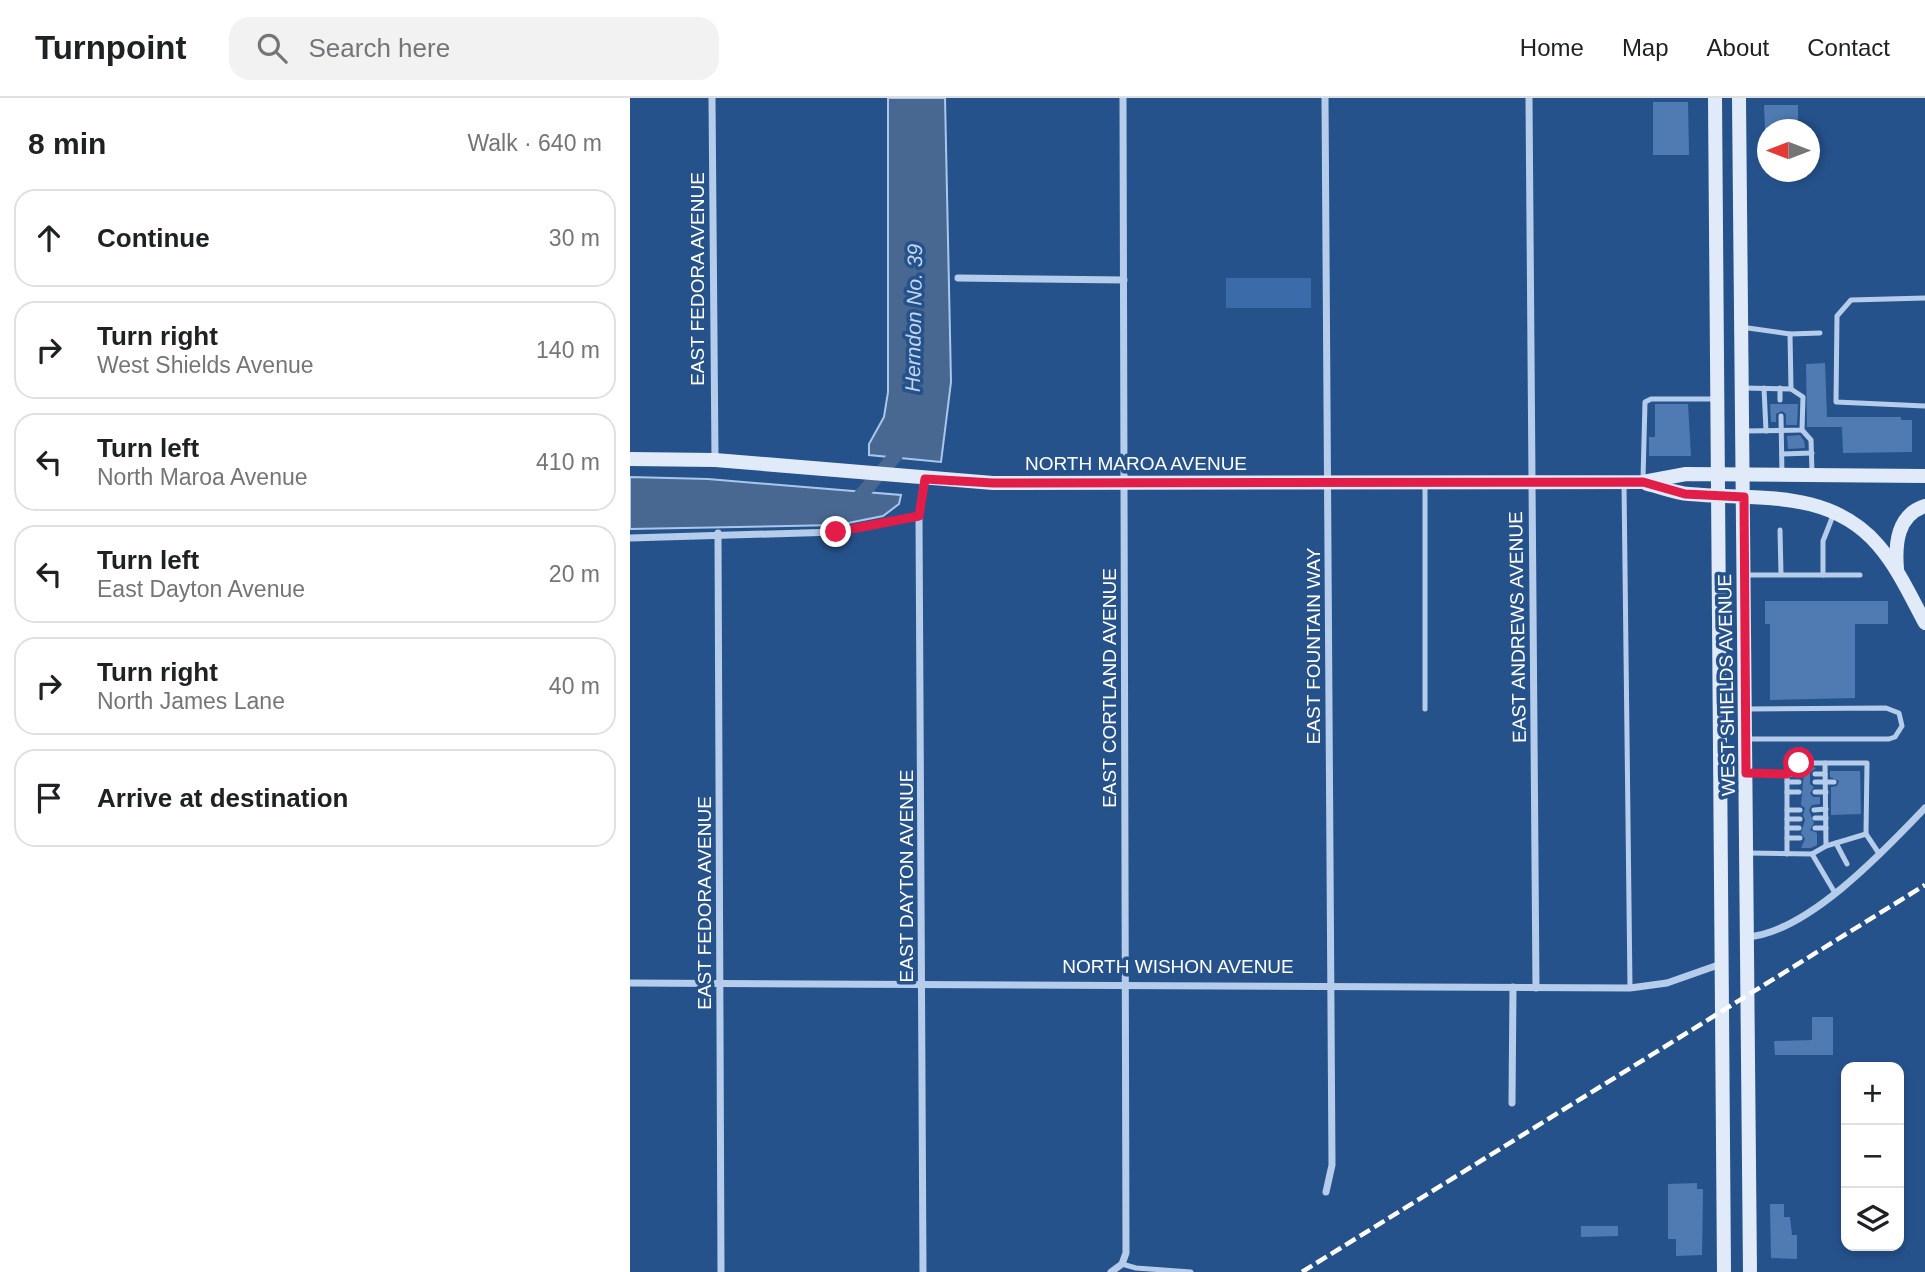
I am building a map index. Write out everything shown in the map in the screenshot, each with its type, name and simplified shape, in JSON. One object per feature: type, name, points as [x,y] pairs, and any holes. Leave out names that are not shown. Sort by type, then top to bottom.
[{"type":"main road","name":"WEST SHIELDS AVENUE","points":[[1715,98],[1724,1272]]},
{"type":"main road","name":"WEST SHIELDS AVENUE","points":[[1739,98],[1749,1272]]},
{"type":"main road","name":"NORTH MAROA AVENUE","points":[[630,459],[715,460],[925,479],[1125,483],[1643,482],[1686,474],[1925,476]]},
{"type":"main road","name":"NORTH MAROA AVENUE","points":[[1643,482],[1685,494],[1744,497]]},
{"type":"main road","points":[[1744,497],[1793,499],[1834,512],[1866,533],[1897,572],[1925,623]]},
{"type":"main road","points":[[1897,572],[1899,532],[1906,518],[1925,506]]},
{"type":"street","name":"EAST FEDORA AVENUE","points":[[712,98],[715,460]]},
{"type":"street","name":"EAST CORTLAND AVENUE","points":[[1122,1264],[1126,1253],[1124,98]]},
{"type":"street","name":"EAST FOUNTAIN WAY","points":[[1325,98],[1332,985],[1332,1165],[1326,1192]]},
{"type":"street","name":"EAST ANDREWS AVENUE","points":[[1530,98],[1536,988]]},
{"type":"street","points":[[958,278],[1124,280]]},
{"type":"street","name":"EAST DAYTON AVENUE","points":[[923,1272],[919,516],[925,479]]},
{"type":"street","points":[[630,538],[718,533],[836,532],[919,516]]},
{"type":"street","name":"EAST FEDORA AVENUE","points":[[718,533],[721,1272]]},
{"type":"street","points":[[1747,937],[1765,936],[1779,930],[1835,893],[1880,855],[1925,808]]},
{"type":"street","name":"NORTH WISHON AVENUE","points":[[630,983],[1630,988],[1667,983],[1722,964]]},
{"type":"street","points":[[1512,1102],[1513,987]]},
{"type":"street","points":[[1111,1272],[1122,1264]]},
{"type":"lane","points":[[1925,298],[1851,300],[1837,316],[1836,402],[1925,406]]},
{"type":"lane","points":[[1741,327],[1790,334],[1820,333]]},
{"type":"lane","points":[[1790,334],[1791,389]]},
{"type":"lane","points":[[1742,388],[1791,389],[1803,397],[1802,430],[1811,440],[1812,475]]},
{"type":"lane","points":[[1764,388],[1766,431]]},
{"type":"lane","points":[[1780,388],[1780,400]]},
{"type":"lane","points":[[1643,482],[1645,402],[1651,399],[1717,399]]},
{"type":"lane","points":[[1781,416],[1782,475]]},
{"type":"lane","points":[[1742,431],[1802,430]]},
{"type":"lane","points":[[1782,454],[1812,453]]},
{"type":"lane","points":[[1425,482],[1425,709]]},
{"type":"lane","points":[[1624,482],[1630,988]]},
{"type":"lane","points":[[1823,575],[1823,541],[1834,512]]},
{"type":"lane","points":[[1780,530],[1781,575]]},
{"type":"lane","points":[[1744,575],[1860,575]]},
{"type":"lane","points":[[1745,709],[1886,708],[1899,712],[1902,726],[1895,737],[1889,739],[1745,739]]},
{"type":"lane","points":[[1787,854],[1787,774],[1790,767],[1799,763]]},
{"type":"lane","points":[[1814,763],[1867,763],[1866,834],[1880,855]]},
{"type":"lane","points":[[1825,763],[1826,846]]},
{"type":"lane","points":[[1746,773],[1799,774]]},
{"type":"lane","points":[[1815,774],[1825,774]]},
{"type":"lane","points":[[1787,782],[1799,782]]},
{"type":"lane","points":[[1815,782],[1834,782]]},
{"type":"lane","points":[[1859,782],[1867,782]]},
{"type":"lane","points":[[1787,792],[1799,792]]},
{"type":"lane","points":[[1815,792],[1826,792]]},
{"type":"lane","points":[[1859,800],[1867,800]]},
{"type":"lane","points":[[1826,801],[1833,801]]},
{"type":"lane","points":[[1814,810],[1826,809]]},
{"type":"lane","points":[[1787,810],[1800,810]]},
{"type":"lane","points":[[1815,818],[1826,818]]},
{"type":"lane","points":[[1787,819],[1800,819]]},
{"type":"lane","points":[[1787,828],[1799,828]]},
{"type":"lane","points":[[1815,828],[1826,828]]},
{"type":"lane","points":[[1746,853],[1812,854],[1826,846],[1866,834]]},
{"type":"lane","points":[[1816,838],[1826,837]]},
{"type":"lane","points":[[1787,838],[1800,838]]},
{"type":"lane","points":[[1836,843],[1847,864]]},
{"type":"lane","points":[[1812,854],[1835,893]]},
{"type":"lane","points":[[1122,1264],[1136,1268],[1191,1272]]},
{"type":"shaded area","points":[[1226,278],[1311,278],[1311,308],[1226,308]]},
{"type":"water","points":[[888,98],[945,98],[951,382],[941,462],[869,455],[869,444],[884,417],[888,392]]},
{"type":"water","points":[[630,477],[708,479],[901,495],[899,504],[883,516],[838,525],[630,529]]},
{"type":"building","points":[[1653,102],[1688,102],[1689,155],[1653,155]]},
{"type":"building","points":[[1764,105],[1798,105],[1798,119],[1765,119]]},
{"type":"building","points":[[1825,363],[1827,417],[1901,417],[1901,420],[1912,420],[1912,452],[1843,453],[1842,427],[1807,427],[1806,364]]},
{"type":"building","points":[[1655,404],[1688,404],[1691,456],[1649,456],[1649,437],[1655,437]]},
{"type":"building","points":[[1770,404],[1798,404],[1797,425],[1786,425],[1786,414],[1782,411],[1776,414],[1776,422],[1771,422]]},
{"type":"building","points":[[1800,435],[1805,448],[1788,449],[1787,436]]},
{"type":"building","points":[[1765,601],[1888,601],[1888,624],[1855,624],[1855,698],[1770,700],[1770,624],[1765,624]]},
{"type":"building","points":[[1804,761],[1809,761],[1810,766],[1816,768],[1810,773],[1810,784],[1814,787],[1810,793],[1813,797],[1820,797],[1820,804],[1812,805],[1809,810],[1814,823],[1810,830],[1817,833],[1817,845],[1811,848],[1801,848],[1805,839],[1801,833],[1805,808],[1801,805],[1804,773],[1800,768]]},
{"type":"building","points":[[1830,771],[1860,771],[1861,814],[1831,815],[1831,787],[1837,786],[1839,781],[1830,777]]},
{"type":"building","points":[[1812,1017],[1833,1017],[1833,1055],[1775,1055],[1774,1041],[1812,1040]]},
{"type":"building","points":[[1697,1183],[1697,1189],[1703,1189],[1702,1255],[1676,1256],[1676,1239],[1668,1239],[1668,1184]]},
{"type":"building","points":[[1770,1204],[1784,1204],[1784,1217],[1790,1217],[1792,1235],[1797,1235],[1797,1259],[1771,1258]]},
{"type":"building","points":[[1581,1226],[1618,1226],[1618,1236],[1581,1237]]},
{"type":"waterway","name":"Herndon No. 39","points":[[853,504],[896,455],[901,444]]},
{"type":"railway","points":[[1302,1272],[1925,885]]},
{"type":"route","points":[[836,532],[906,516],[919,516],[925,479],[993,483],[1643,482],[1685,494],[1744,497],[1746,773],[1787,774],[1790,767],[1799,763]]}]
